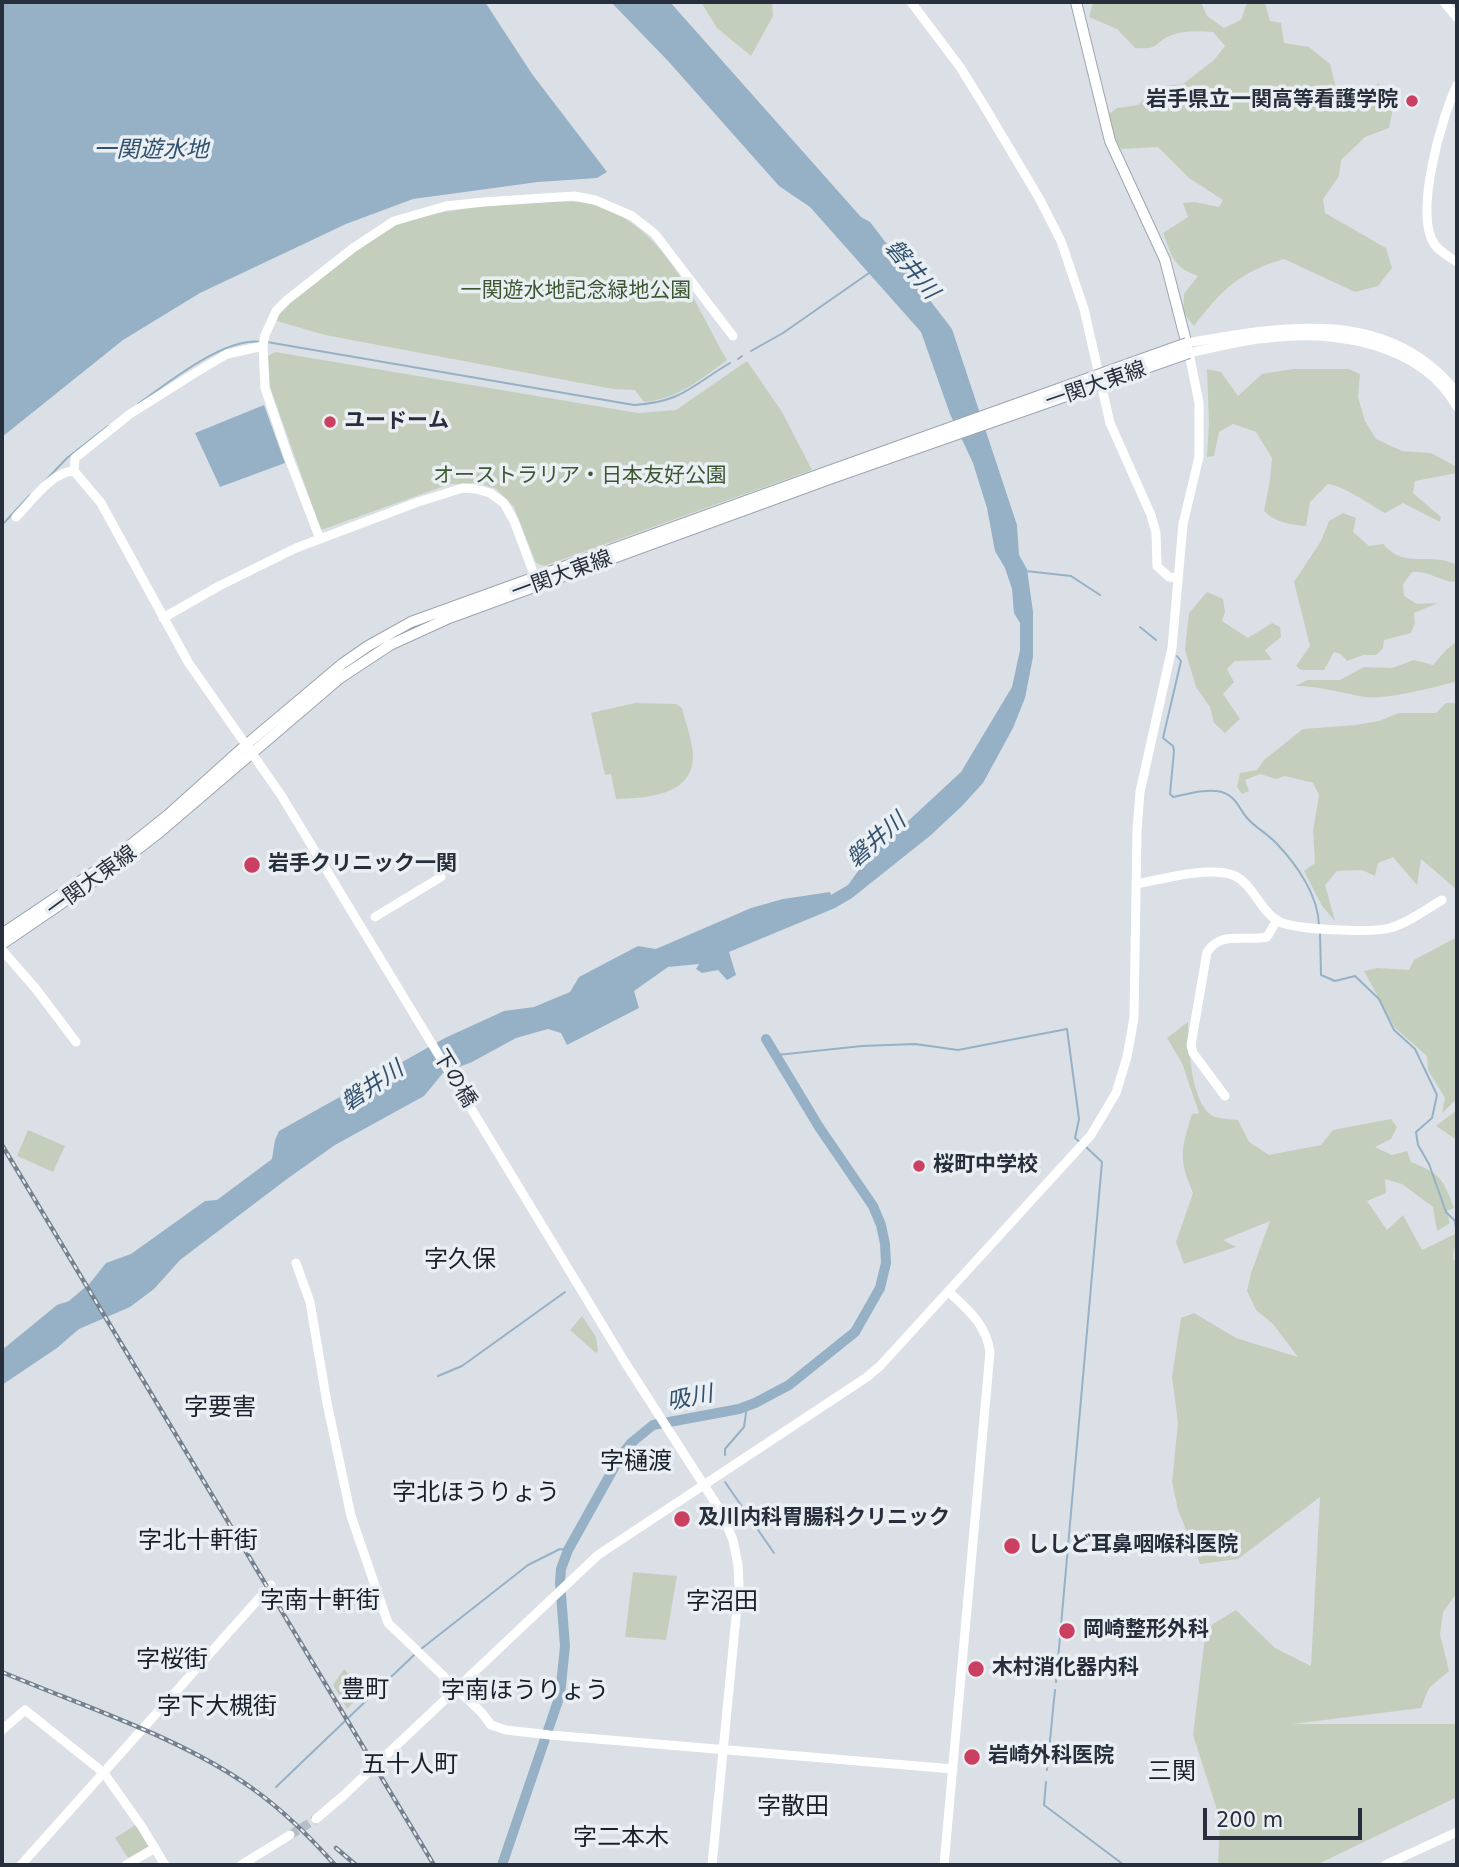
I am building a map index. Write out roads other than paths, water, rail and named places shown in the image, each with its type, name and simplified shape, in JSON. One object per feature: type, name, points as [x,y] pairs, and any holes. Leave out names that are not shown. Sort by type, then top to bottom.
[{"type":"main road","points":[[1076,2],[1110,141],[1166,260],[1189,354]]},
{"type":"main road","name":"一関大東線","points":[[2,934],[112,860],[340,678],[390,645],[462,613],[1186,342]]},
{"type":"main road","name":"一関大東線","points":[[2,944],[116,866],[342,664],[411,622],[831,475],[1189,354]]},
{"type":"street","points":[[911,2],[960,67],[1039,198],[1061,241],[1084,309],[1111,423],[1151,515],[1156,533],[1157,566],[1169,577],[1178,578]]},
{"type":"street","points":[[1444,2],[1457,18]]},
{"type":"street","points":[[1457,85],[1446,108],[1436,142],[1427,209],[1430,235],[1435,245],[1457,261]]},
{"type":"street","points":[[320,539],[267,397],[263,346],[265,335],[276,311],[287,300],[353,248],[394,221],[446,206],[511,199],[574,196],[614,207],[632,216],[655,234],[733,336]]},
{"type":"street","points":[[1186,342],[1278,329],[1323,327],[1362,333],[1391,341],[1417,355],[1444,377],[1457,393]]},
{"type":"street","points":[[316,1819],[602,1551],[867,1377],[903,1343],[1091,1135],[1116,1093],[1127,1057],[1134,1018],[1140,792],[1172,648],[1183,524],[1199,447],[1199,403],[1189,354],[1268,338],[1336,338],[1385,347],[1410,360],[1445,389],[1457,407]]},
{"type":"street","points":[[16,517],[61,474],[74,471],[75,458],[130,414],[227,354],[263,346]]},
{"type":"street","name":"下の橋","points":[[74,471],[101,503],[187,662],[250,748],[351,906],[656,1412],[729,1527],[738,1565],[739,1586],[712,1865]]},
{"type":"street","points":[[163,618],[219,586],[296,548],[463,488],[491,493],[510,511],[535,577]]},
{"type":"street","points":[[1137,884],[1192,874],[1227,874],[1244,882],[1277,920],[1292,925],[1362,931],[1394,927],[1442,900]]},
{"type":"street","points":[[375,917],[442,877]]},
{"type":"street","points":[[1225,1096],[1193,1053],[1191,1045],[1208,952],[1214,943],[1223,939],[1232,937],[1250,940],[1267,937],[1277,920]]},
{"type":"street","points":[[2,950],[76,1042]]},
{"type":"street","points":[[296,1263],[310,1302],[327,1403],[351,1516],[388,1623],[482,1713],[491,1726],[545,1734],[953,1769]]},
{"type":"street","points":[[944,1865],[990,1352],[987,1335],[979,1321],[949,1292]]},
{"type":"street","points":[[21,1865],[271,1584]]},
{"type":"street","points":[[2,1730],[24,1710],[104,1773],[165,1865]]},
{"type":"street","points":[[1385,1865],[1457,1832]]},
{"type":"street","points":[[241,1865],[290,1835]]},
{"type":"street","points":[[126,1865],[155,1847]]},
{"type":"water","name":"一関遊水地","points":[[2,2],[485,2],[532,74],[607,172],[597,178],[538,182],[413,199],[346,224],[200,293],[123,340],[2,437]]},
{"type":"water","name":"磐井川","points":[[611,2],[670,2],[861,217],[870,222],[952,329],[1017,525],[1019,555],[1027,569],[1033,612],[1033,657],[1025,698],[1013,728],[983,783],[931,835],[852,898],[835,908],[729,952],[736,975],[727,980],[718,970],[702,973],[696,969],[699,964],[668,967],[634,991],[639,1008],[567,1045],[561,1033],[548,1029],[516,1038],[472,1062],[443,1073],[424,1096],[335,1145],[287,1179],[180,1260],[154,1289],[130,1307],[79,1329],[57,1348],[2,1385],[2,1350],[57,1305],[69,1301],[90,1283],[106,1263],[131,1254],[205,1201],[217,1200],[272,1159],[279,1131],[445,1038],[504,1011],[534,1007],[570,992],[579,977],[638,946],[656,949],[751,908],[783,899],[830,892],[831,895],[848,885],[866,860],[961,772],[1012,687],[1020,650],[1020,623],[1014,613],[1012,589],[1005,568],[995,551],[987,508],[973,463],[950,414],[921,332],[810,207],[779,186],[669,62]]},
{"type":"water","points":[[264,405],[285,463],[220,487],[195,433]]},
{"type":"waterway","points":[[751,351],[783,333],[869,273]]},
{"type":"waterway","points":[[138,404],[214,353],[247,342],[262,342]]},
{"type":"waterway","points":[[267,342],[634,405],[675,396],[730,363]]},
{"type":"waterway","points":[[738,359],[742,356]]},
{"type":"waterway","points":[[44,482],[67,458],[108,426]]},
{"type":"waterway","points":[[2,525],[30,495]]},
{"type":"waterway","points":[[1026,571],[1071,576],[1100,595]]},
{"type":"waterway","points":[[1140,627],[1156,640]]},
{"type":"waterway","points":[[1177,656],[1181,661],[1163,738],[1173,746],[1174,751],[1170,794],[1173,797],[1216,791],[1231,797],[1248,819],[1277,844],[1299,871],[1311,892],[1319,925]]},
{"type":"waterway","points":[[1320,934],[1321,975],[1335,981],[1355,976],[1379,999],[1394,1030],[1415,1049],[1437,1095],[1432,1118],[1416,1132],[1418,1145],[1429,1164],[1446,1212],[1455,1221],[1457,1235]]},
{"type":"waterway","points":[[777,1055],[862,1046],[915,1044],[958,1050],[1067,1029],[1079,1119],[1075,1138],[1081,1143]]},
{"type":"waterway","name":"吸川","points":[[502,1865],[560,1695],[565,1646],[561,1569],[568,1550],[620,1457],[631,1443],[653,1425],[739,1409],[789,1385],[855,1332],[880,1288],[886,1263],[885,1244],[873,1206],[819,1127],[766,1039]]},
{"type":"waterway","points":[[1056,1682],[1102,1162],[1085,1146]]},
{"type":"waterway","points":[[438,1376],[462,1366],[565,1292]]},
{"type":"waterway","points":[[725,1455],[725,1449],[744,1427],[747,1406]]},
{"type":"waterway","points":[[725,1482],[774,1553]]},
{"type":"waterway","points":[[421,1649],[528,1565],[560,1549],[568,1550]]},
{"type":"waterway","points":[[276,1787],[414,1655]]},
{"type":"waterway","points":[[1047,1770],[1055,1690]]},
{"type":"waterway","points":[[1046,1782],[1044,1805],[1124,1865]]},
{"type":"tunnel","points":[[290,1835],[316,1819]]},
{"type":"railway","points":[[2,1145],[434,1865]]},
{"type":"railway","points":[[2,1672],[131,1724],[196,1754],[253,1789],[286,1815],[335,1865]]},
{"type":"railway","points":[[336,1848],[356,1865]]},
{"type":"place","name":"岩手県立一関高等看護学院","points":[[1412,101]]},
{"type":"place","name":"ユードーム","points":[[330,422]]},
{"type":"place","name":"岩手クリニック一関","points":[[252,865]]},
{"type":"place","name":"桜町中学校","points":[[919,1166]]},
{"type":"place","name":"及川内科胃腸科クリニック","points":[[682,1519]]},
{"type":"place","name":"ししど耳鼻咽喉科医院","points":[[1012,1546]]},
{"type":"place","name":"岡崎整形外科","points":[[1067,1631]]},
{"type":"place","name":"木村消化器内科","points":[[976,1669]]},
{"type":"place","name":"岩崎外科医院","points":[[972,1757]]},
{"type":"district","name":"字久保","points":[[460,1261]]},
{"type":"district","name":"字要害","points":[[220,1409]]},
{"type":"district","name":"字樋渡","points":[[636,1463]]},
{"type":"district","name":"字北ほうりょう","points":[[476,1494]]},
{"type":"district","name":"字北十軒街","points":[[198,1542]]},
{"type":"district","name":"字南十軒街","points":[[320,1602]]},
{"type":"district","name":"字沼田","points":[[722,1603]]},
{"type":"district","name":"字桜街","points":[[172,1661]]},
{"type":"district","name":"豊町","points":[[365,1691]]},
{"type":"district","name":"字南ほうりょう","points":[[525,1692]]},
{"type":"district","name":"字下大槻街","points":[[217,1708]]},
{"type":"district","name":"五十人町","points":[[410,1766]]},
{"type":"district","name":"三関","points":[[1172,1773]]},
{"type":"district","name":"字散田","points":[[793,1808]]},
{"type":"district","name":"字二本木","points":[[621,1839]]},
{"type":"park label","name":"一関遊水地記念緑地公園","points":[[576,292]]},
{"type":"park label","name":"オーストラリア・日本友好公園","points":[[580,477]]}]
